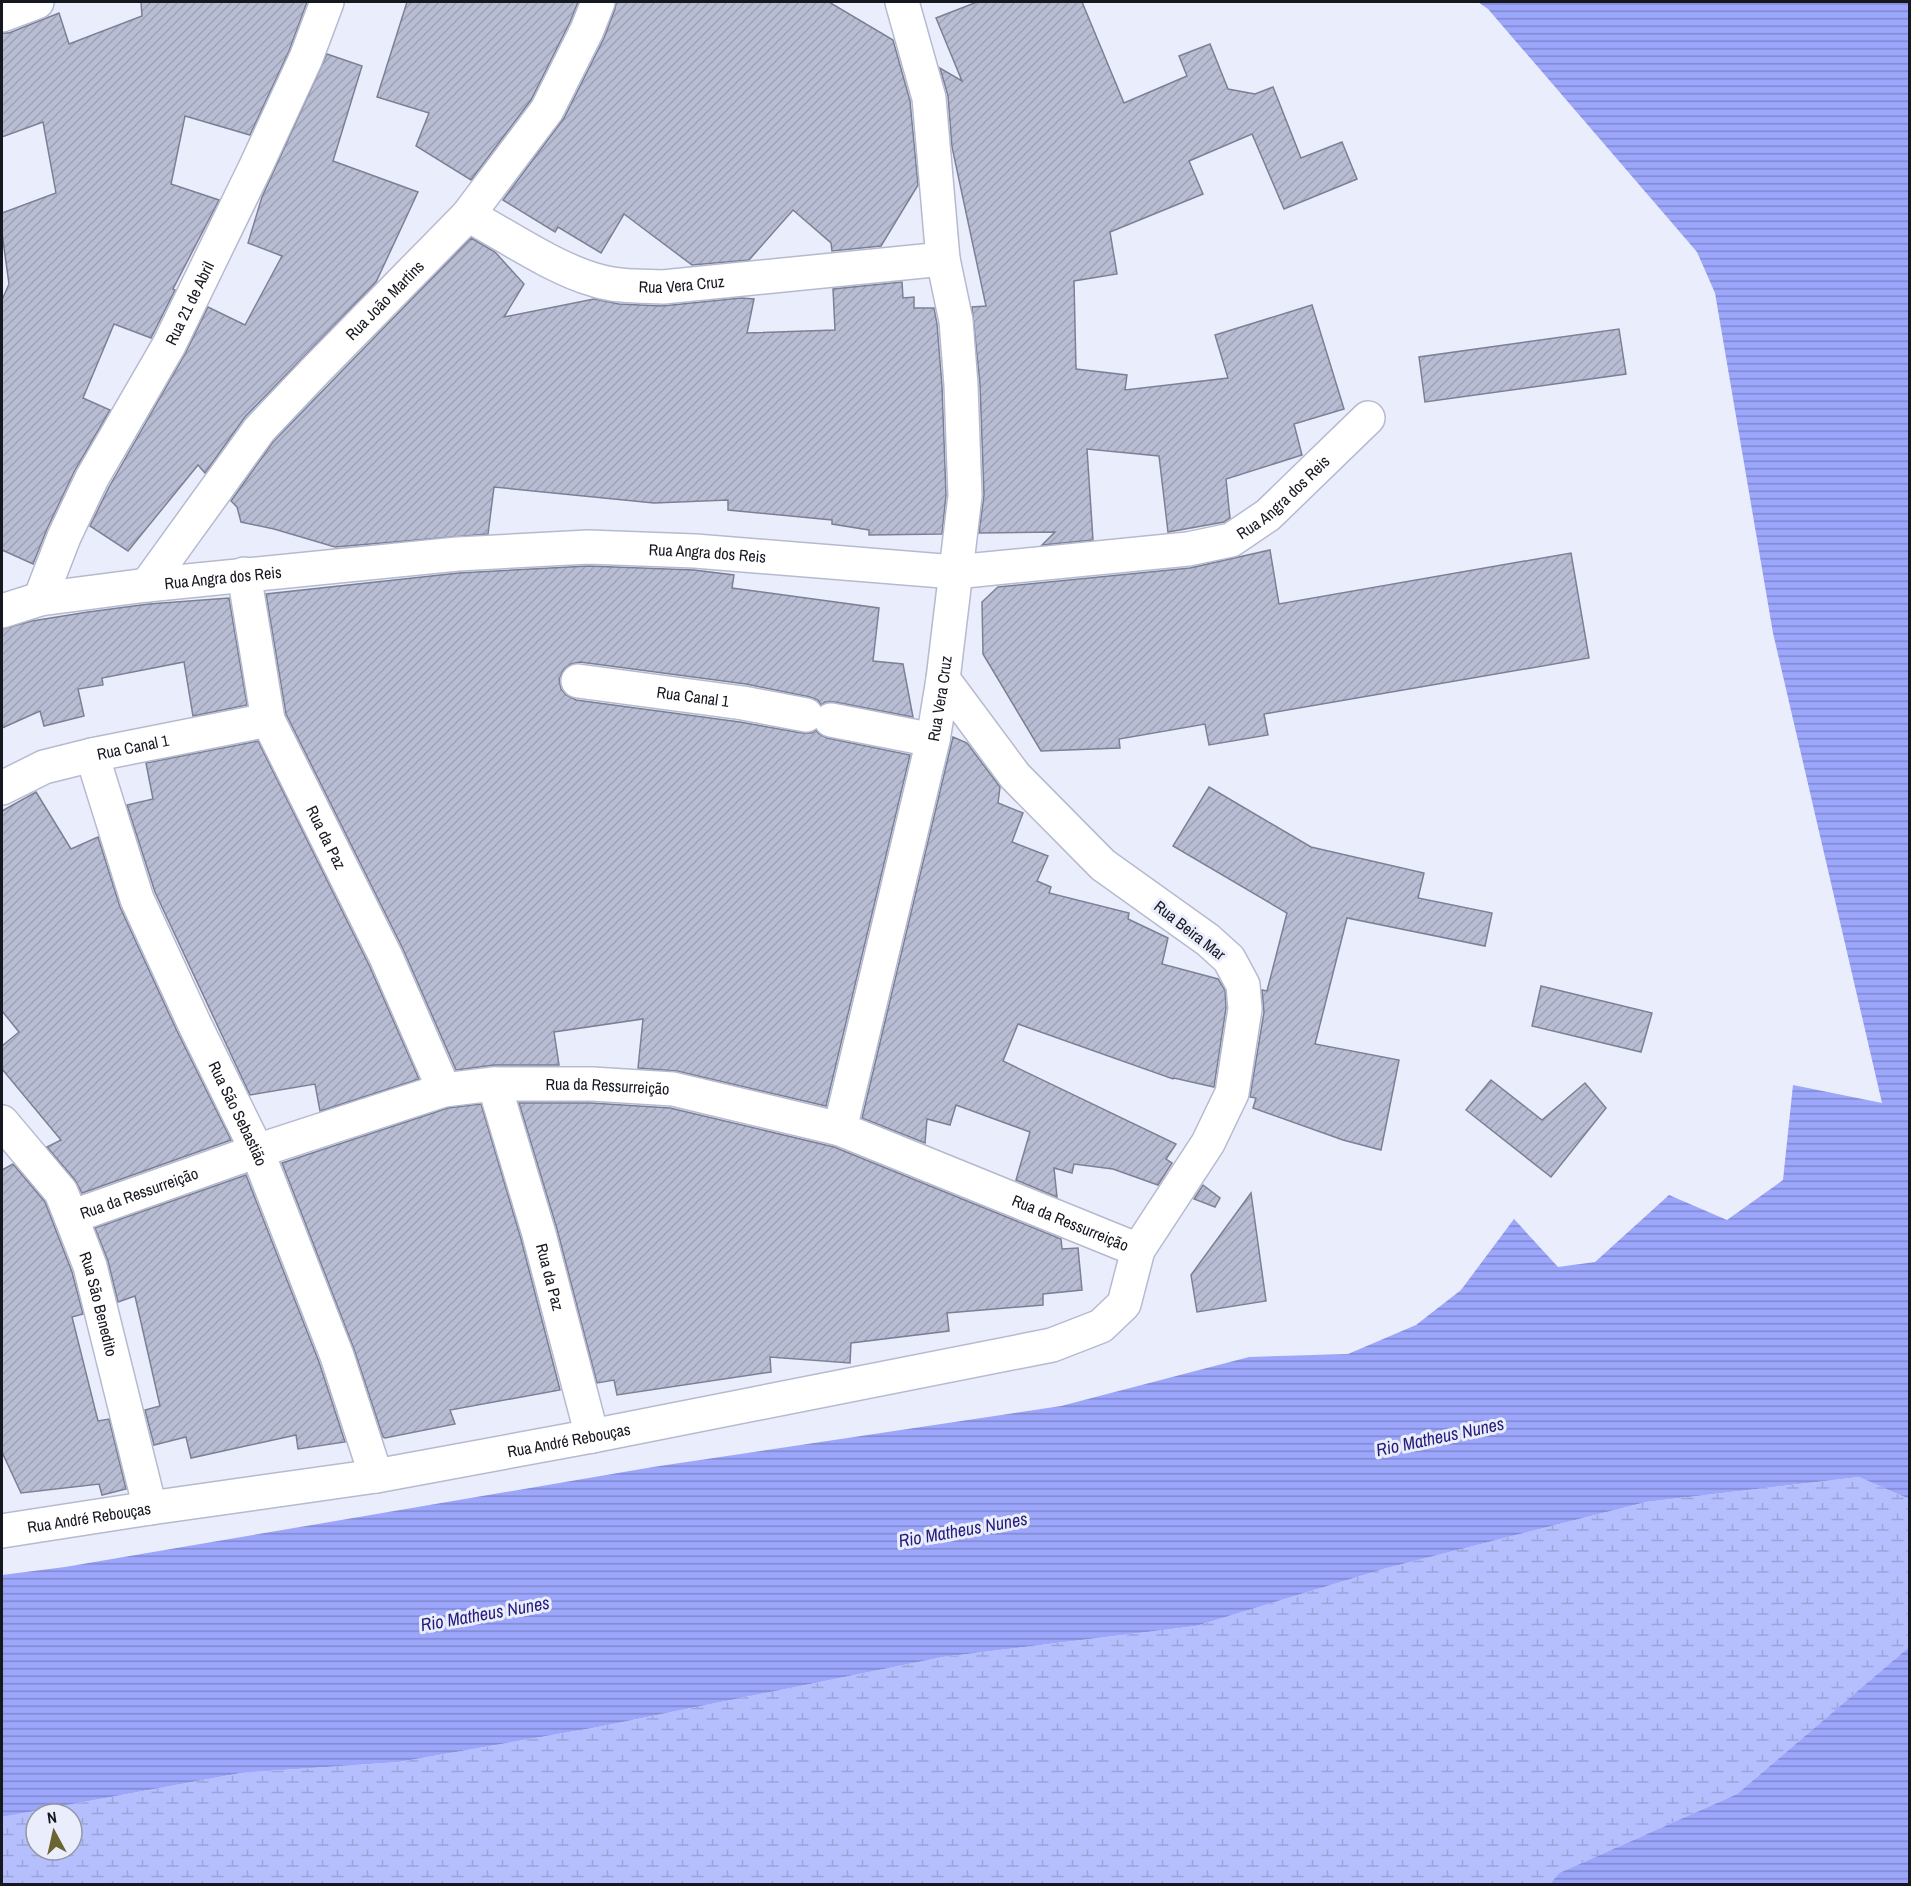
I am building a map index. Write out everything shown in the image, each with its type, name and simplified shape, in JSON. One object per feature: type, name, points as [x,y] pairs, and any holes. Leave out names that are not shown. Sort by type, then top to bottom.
[{"type":"street","points":[[2,15],[37,2]]},
{"type":"street","name":"Rua 21 de Abril","points":[[40,599],[64,537],[92,478],[169,345],[256,166],[306,58],[327,2]]},
{"type":"street","name":"Rua João Martins","points":[[147,585],[260,430],[468,215],[547,110],[587,30],[598,2]]},
{"type":"street","name":"Rua Vera Cruz","points":[[840,1129],[933,740],[943,679],[965,496],[956,321],[944,259],[929,98],[902,2]]},
{"type":"street","name":"Rua Vera Cruz","points":[[468,215],[567,270],[596,280],[627,286],[663,287],[944,259]]},
{"type":"street","name":"Rua Angra dos Reis","points":[[2,611],[40,599],[244,574],[459,554],[588,547],[695,550],[955,572],[1188,549],[1231,540],[1268,515],[1368,418]]},
{"type":"street","name":"Rua da Paz","points":[[244,574],[268,720],[386,957],[444,1090]]},
{"type":"street","name":"Rua Beira Mar","points":[[943,679],[1015,776],[1103,865],[1208,940],[1228,959],[1243,985],[1245,1009],[1232,1093],[1208,1143],[1138,1250],[1124,1304]]},
{"type":"street","name":"Rua Canal 1","points":[[578,681],[743,703],[933,740]]},
{"type":"street","name":"Rua Canal 1","points":[[2,788],[44,767],[92,755],[268,720]]},
{"type":"street","name":"Rua São Sebastião","points":[[92,755],[137,899],[194,1023],[257,1151],[337,1356],[376,1476]]},
{"type":"street","name":"Rua da Paz","points":[[494,1084],[539,1234],[592,1436]]},
{"type":"street","name":"Rua da Ressurreição","points":[[71,1217],[257,1151],[444,1090],[494,1084],[592,1084],[674,1089],[840,1129],[1138,1250]]},
{"type":"street","name":"Rua São Benedito","points":[[2,1122],[61,1192],[90,1266],[150,1508]]},
{"type":"street","name":"Rua André Rebouças","points":[[2,1531],[376,1476],[592,1436],[1052,1345],[1101,1326],[1124,1304]]},
{"type":"green space","points":[[1859,1477],[1909,1499],[1909,1647],[1737,1794],[1559,1873],[1550,1884],[2,1884],[2,1817],[24,1813],[24,1862],[84,1862],[83,1802],[241,1773],[399,1762],[598,1727],[943,1657],[1196,1626],[1387,1568],[1646,1502]]},
{"type":"water","name":"Rio Matheus Nunes","points":[[1478,2],[1909,2],[1909,1499],[1859,1477],[1646,1502],[1387,1568],[1196,1626],[943,1657],[598,1727],[399,1762],[241,1773],[83,1802],[24,1802],[24,1813],[2,1817],[2,1575],[65,1567],[653,1467],[1061,1406],[1249,1357],[1348,1354],[1416,1325],[1461,1290],[1514,1219],[1558,1267],[1595,1262],[1669,1195],[1727,1220],[1783,1180],[1793,1085],[1882,1103],[1773,633],[1715,293],[1697,252],[1488,9]]},
{"type":"water","points":[[1909,1647],[1909,1884],[1550,1884],[1559,1873],[1737,1794]]},
{"type":"building","points":[[141,2],[307,2],[289,51],[250,135],[185,116],[171,184],[219,200],[173,289],[175,290],[151,338],[114,324],[83,398],[110,410],[75,470],[33,564],[2,550],[2,300],[9,284],[2,233],[2,213],[56,193],[43,122],[2,137],[2,33],[9,33],[59,13],[69,44],[142,16]]},
{"type":"building","points":[[407,2],[578,2],[531,100],[471,180],[416,146],[429,113],[377,97]]},
{"type":"building","points":[[616,2],[829,2],[893,40],[910,101],[918,185],[881,246],[832,251],[831,243],[793,210],[749,260],[692,265],[624,214],[601,253],[558,227],[555,232],[503,200],[564,118],[604,38]]},
{"type":"building","points":[[977,2],[1082,2],[1124,103],[1187,76],[1179,56],[1210,44],[1228,89],[1255,94],[1273,87],[1301,158],[1342,142],[1357,179],[1284,209],[1252,134],[1189,161],[1203,194],[1110,232],[1117,274],[1074,281],[1076,369],[1127,375],[1125,390],[1228,378],[1215,335],[1312,305],[1344,409],[1294,424],[1302,455],[1226,479],[1230,518],[1224,522],[1168,532],[1159,456],[1087,449],[1093,540],[1042,545],[1055,532],[979,533],[984,495],[980,384],[972,307],[986,306],[952,147],[948,96],[940,68],[962,81],[936,18]]},
{"type":"building","points":[[327,54],[362,66],[333,161],[418,192],[376,282],[245,417],[205,473],[198,465],[128,551],[90,526],[109,487],[185,354],[208,307],[245,325],[282,256],[248,243],[262,197]]},
{"type":"building","points":[[471,238],[495,252],[524,284],[504,317],[594,299],[619,304],[662,306],[741,298],[754,299],[747,333],[835,330],[833,289],[902,282],[903,298],[914,297],[914,308],[934,308],[937,324],[946,495],[942,534],[869,535],[869,530],[832,524],[832,520],[728,510],[728,500],[654,503],[494,487],[488,534],[335,547],[241,522],[237,507],[231,501],[273,442]]},
{"type":"building","points":[[1619,329],[1626,374],[1425,402],[1419,357]]},
{"type":"building","points":[[1270,550],[1279,604],[1571,553],[1589,658],[1264,714],[1268,735],[1209,745],[1205,724],[1119,739],[1120,748],[1041,751],[983,654],[982,602],[998,587],[1190,568]]},
{"type":"building","points":[[588,566],[694,570],[734,575],[732,588],[879,608],[873,661],[903,664],[913,717],[835,702],[825,702],[821,705],[818,700],[810,697],[746,684],[580,662],[564,669],[559,679],[561,689],[566,695],[576,700],[740,722],[802,733],[812,733],[816,730],[827,738],[910,755],[826,1106],[677,1071],[638,1068],[643,1019],[554,1032],[559,1065],[494,1065],[456,1070],[403,949],[286,714],[266,594],[459,573]]},
{"type":"building","points":[[229,598],[247,705],[193,716],[184,662],[102,678],[103,685],[78,689],[84,716],[44,726],[40,711],[2,728],[2,629],[32,621],[88,612],[149,604]]},
{"type":"building","points":[[953,737],[967,743],[1000,787],[998,803],[1023,813],[1012,842],[1048,856],[1037,881],[1051,887],[1049,893],[1129,913],[1128,919],[1168,938],[1162,964],[1218,979],[1225,990],[1226,1008],[1214,1087],[1173,1079],[1018,1024],[1003,1061],[1176,1144],[1166,1159],[1172,1163],[1158,1185],[1113,1169],[1074,1164],[1072,1173],[1054,1168],[1057,1197],[1016,1180],[1030,1132],[956,1105],[950,1125],[927,1119],[925,1143],[862,1118]]},
{"type":"building","points":[[258,741],[369,965],[419,1079],[320,1111],[315,1084],[250,1095],[155,892],[127,805],[153,799],[146,763]]},
{"type":"building","points":[[1209,787],[1311,847],[1424,873],[1418,898],[1492,913],[1485,946],[1347,918],[1315,1044],[1399,1060],[1381,1150],[1343,1140],[1253,1108],[1256,1098],[1250,1097],[1264,1012],[1262,990],[1267,991],[1287,913],[1173,846]]},
{"type":"building","points":[[36,792],[71,849],[98,837],[120,907],[177,1031],[231,1140],[82,1193],[75,1180],[47,1147],[61,1140],[2,1069],[2,1046],[19,1032],[2,1011],[2,811]]},
{"type":"building","points":[[1541,986],[1652,1013],[1641,1052],[1532,1026]]},
{"type":"building","points":[[1491,1080],[1542,1120],[1585,1083],[1606,1108],[1551,1177],[1466,1110]]},
{"type":"building","points":[[519,1103],[591,1103],[670,1108],[834,1147],[1061,1239],[1062,1249],[1078,1248],[1082,1290],[1043,1294],[1043,1305],[947,1313],[949,1331],[851,1343],[850,1363],[770,1357],[771,1372],[617,1395],[614,1380],[597,1383],[557,1229]]},
{"type":"building","points":[[481,1104],[521,1239],[560,1390],[450,1410],[455,1424],[385,1438],[354,1349],[282,1163],[448,1108]]},
{"type":"building","points":[[13,1164],[45,1202],[72,1272],[83,1314],[72,1317],[98,1421],[109,1419],[126,1489],[102,1495],[99,1484],[21,1493],[2,1452],[2,1170]]},
{"type":"building","points":[[246,1175],[319,1362],[345,1442],[298,1449],[296,1435],[191,1458],[186,1437],[154,1445],[145,1410],[160,1406],[135,1296],[118,1302],[108,1261],[95,1228]]},
{"type":"building","points":[[1203,1185],[1220,1198],[1215,1207],[1194,1199]]},
{"type":"building","points":[[1251,1193],[1266,1301],[1197,1312],[1191,1275]]}]
